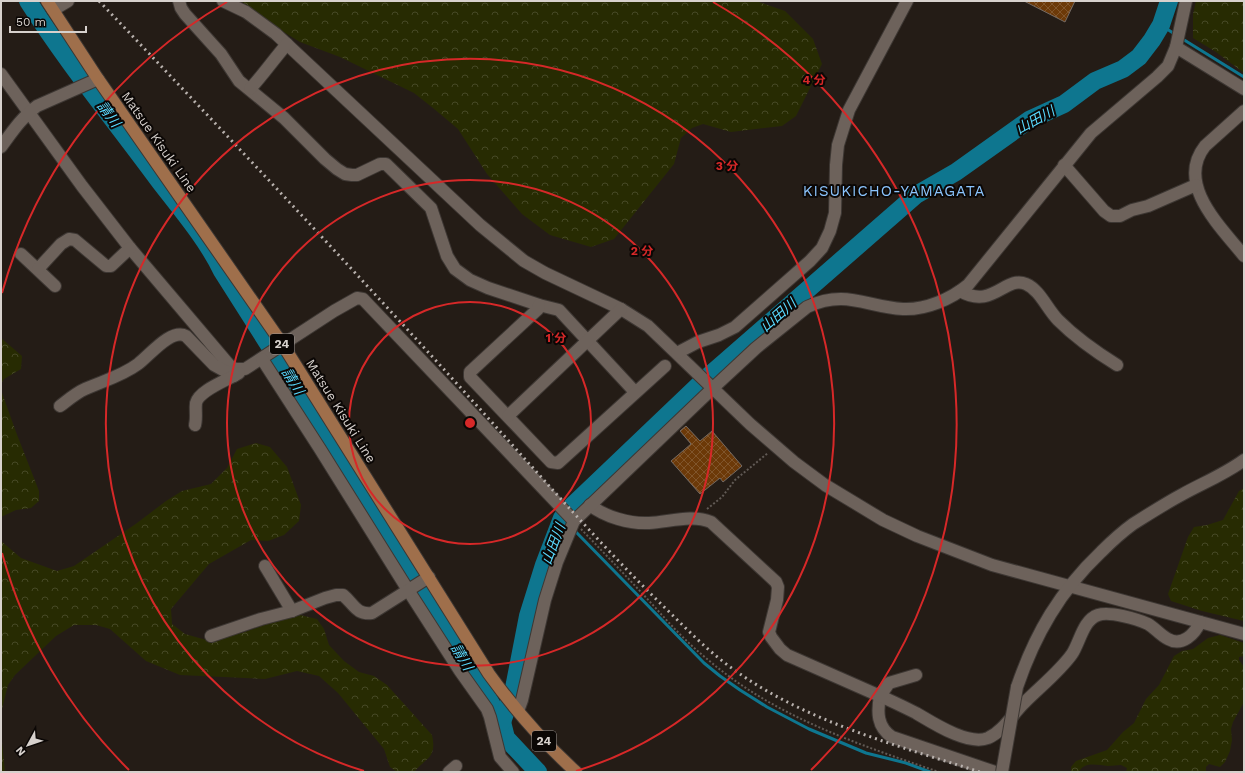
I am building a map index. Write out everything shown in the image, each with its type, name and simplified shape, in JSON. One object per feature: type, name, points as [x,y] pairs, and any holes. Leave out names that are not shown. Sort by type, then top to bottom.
[{"type":"main road","name":"Matsue Kisuki Line","points":[[50,5],[94,81],[283,344],[426,579],[489,674],[504,695],[537,734],[576,772]]},
{"type":"street","points":[[50,5],[68,1]]},
{"type":"street","points":[[179,1],[185,14],[221,54],[242,84],[284,118],[325,159],[345,174],[352,175],[357,175],[380,164],[386,164],[432,208],[447,256],[455,269],[461,275],[488,288],[559,310],[635,392]]},
{"type":"street","points":[[223,1],[246,12],[260,21],[287,44],[503,245],[524,261],[621,309],[648,326],[750,424],[794,462],[825,485],[877,517],[917,536],[992,565],[1244,634]]},
{"type":"street","points":[[677,353],[698,342],[719,335],[735,327],[810,261],[822,248],[830,231],[835,213],[836,165],[838,145],[843,126],[849,110],[907,1]]},
{"type":"street","points":[[516,709],[522,700],[545,600],[557,562],[568,516],[590,505],[707,382],[798,312],[816,302],[840,298],[888,307],[904,309],[917,308],[931,304],[960,291],[974,277],[1090,133],[1168,66],[1176,47],[1186,1]]},
{"type":"street","points":[[250,89],[287,44]]},
{"type":"street","points":[[1176,47],[1244,90]]},
{"type":"street","points":[[1,74],[82,186],[130,248],[225,361],[235,369],[245,369]]},
{"type":"street","points":[[1,147],[28,112],[37,106],[94,81]]},
{"type":"street","points":[[1244,111],[1205,146],[1200,153],[1195,170],[1196,185],[1200,197],[1244,256]]},
{"type":"street","points":[[1064,165],[1104,211],[1111,216],[1120,216],[1132,210],[1148,206],[1196,185]]},
{"type":"street","points":[[38,269],[61,244],[69,239],[75,240],[106,266],[111,266],[130,248]]},
{"type":"street","points":[[22,254],[55,286]]},
{"type":"street","points":[[960,291],[968,296],[983,297],[990,296],[1016,282],[1026,284],[1036,292],[1057,319],[1090,347],[1117,365]]},
{"type":"street","points":[[195,425],[196,404],[200,395],[262,359],[283,344],[354,300],[360,298],[363,299],[568,516]]},
{"type":"street","points":[[539,305],[538,309],[470,372],[470,377],[551,462],[558,463],[664,366]]},
{"type":"street","points":[[508,416],[621,309]]},
{"type":"street","points":[[60,406],[85,389],[130,370],[168,339],[177,334],[186,336],[214,365],[234,376]]},
{"type":"street","points":[[262,359],[460,671],[487,709],[500,757],[513,772]]},
{"type":"street","points":[[1002,772],[1017,687],[1022,670],[1040,630],[1051,611],[1069,586],[1092,560],[1132,525],[1181,495],[1218,476],[1244,460]]},
{"type":"street","points":[[590,505],[596,510],[635,522],[648,523],[695,519],[711,522],[776,582],[778,587],[777,600],[769,632],[780,649],[787,655],[916,713],[949,732],[976,739],[987,738],[1001,729],[1024,703],[1066,661],[1076,646],[1086,625],[1097,615],[1108,614],[1138,621],[1154,628],[1167,639],[1178,641],[1183,640],[1193,634],[1200,622]]},
{"type":"street","points":[[265,566],[292,611]]},
{"type":"street","points":[[211,636],[261,619],[292,611],[325,598],[340,594],[362,613],[372,613],[426,579]]},
{"type":"street","points":[[916,675],[889,683],[880,696],[878,708],[880,721],[886,733],[892,737],[995,772]]},
{"type":"path","points":[[695,519],[722,497],[735,480],[770,451]]},
{"type":"path","points":[[568,516],[682,636],[706,658],[735,681],[774,706],[812,725],[860,745],[939,772]]},
{"type":"green space","points":[[241,1],[756,1],[785,11],[813,39],[822,64],[796,116],[782,126],[731,132],[703,124],[692,128],[681,138],[674,164],[614,239],[591,247],[550,235],[522,214],[487,174],[458,129],[414,93],[340,57],[300,42],[261,18]]},
{"type":"green space","points":[[1196,1],[1244,1],[1244,73],[1216,52],[1193,38],[1193,14]]},
{"type":"green space","points":[[1,338],[22,356],[21,369],[4,379],[1,384]]},
{"type":"green space","points":[[1,390],[39,491],[39,501],[31,508],[16,510],[1,517]]},
{"type":"green space","points":[[256,443],[270,447],[287,467],[301,505],[299,521],[284,535],[268,541],[251,540],[209,564],[171,609],[172,624],[185,634],[210,641],[300,615],[317,619],[324,629],[329,645],[344,661],[359,672],[374,676],[387,685],[432,735],[433,748],[430,756],[414,772],[397,772],[390,767],[384,749],[338,693],[319,676],[297,671],[265,679],[180,675],[146,661],[110,629],[96,625],[74,625],[56,636],[15,675],[8,685],[2,709],[2,742],[5,772],[1,772],[1,541],[21,558],[57,571],[74,566],[182,491],[211,484],[227,468],[237,449]]},
{"type":"green space","points":[[1244,488],[1244,621],[1202,611],[1171,601],[1168,594],[1188,537],[1194,527],[1223,520],[1239,491]]},
{"type":"green space","points":[[1220,635],[1244,643],[1244,656],[1239,657],[1239,660],[1244,667],[1244,702],[1233,722],[1231,729],[1232,740],[1230,751],[1225,762],[1220,767],[1209,764],[1206,767],[1206,772],[1126,772],[1127,768],[1121,765],[1108,766],[1092,764],[1084,766],[1079,772],[1071,772],[1071,767],[1076,761],[1107,750],[1123,732],[1134,723],[1146,699],[1159,685],[1174,656],[1182,651],[1193,649],[1208,638]]},
{"type":"water","points":[[21,1],[34,1],[50,24],[39,30]]},
{"type":"building","points":[[1024,1],[1075,1],[1065,22]]},
{"type":"building","points":[[686,426],[700,441],[712,431],[742,466],[723,482],[720,478],[700,494],[671,461],[691,444],[680,431]]},
{"type":"waterway","name":"請川","points":[[28,1],[76,70],[194,225],[358,485],[483,690],[502,722],[506,738],[538,772]]},
{"type":"waterway","name":"山田川","points":[[502,722],[514,688],[528,616],[544,565],[562,518],[573,505],[704,380],[916,195],[956,172],[1029,120],[1064,104],[1095,81],[1123,69],[1139,57],[1161,25],[1169,1]]},
{"type":"waterway","points":[[1161,25],[1176,35]]},
{"type":"waterway","points":[[1181,38],[1244,77]]},
{"type":"waterway","name":"山田川","points":[[562,518],[566,522]]},
{"type":"waterway","points":[[576,532],[704,663],[740,690],[767,707],[809,729],[866,753],[906,763],[930,772]]},
{"type":"railway","points":[[99,1],[338,254],[612,554],[658,601],[713,653],[761,688],[821,718],[884,742],[980,772]]},
{"type":"district","name":"KISUKICHO-YAMAGATA","points":[[894,191]]}]
